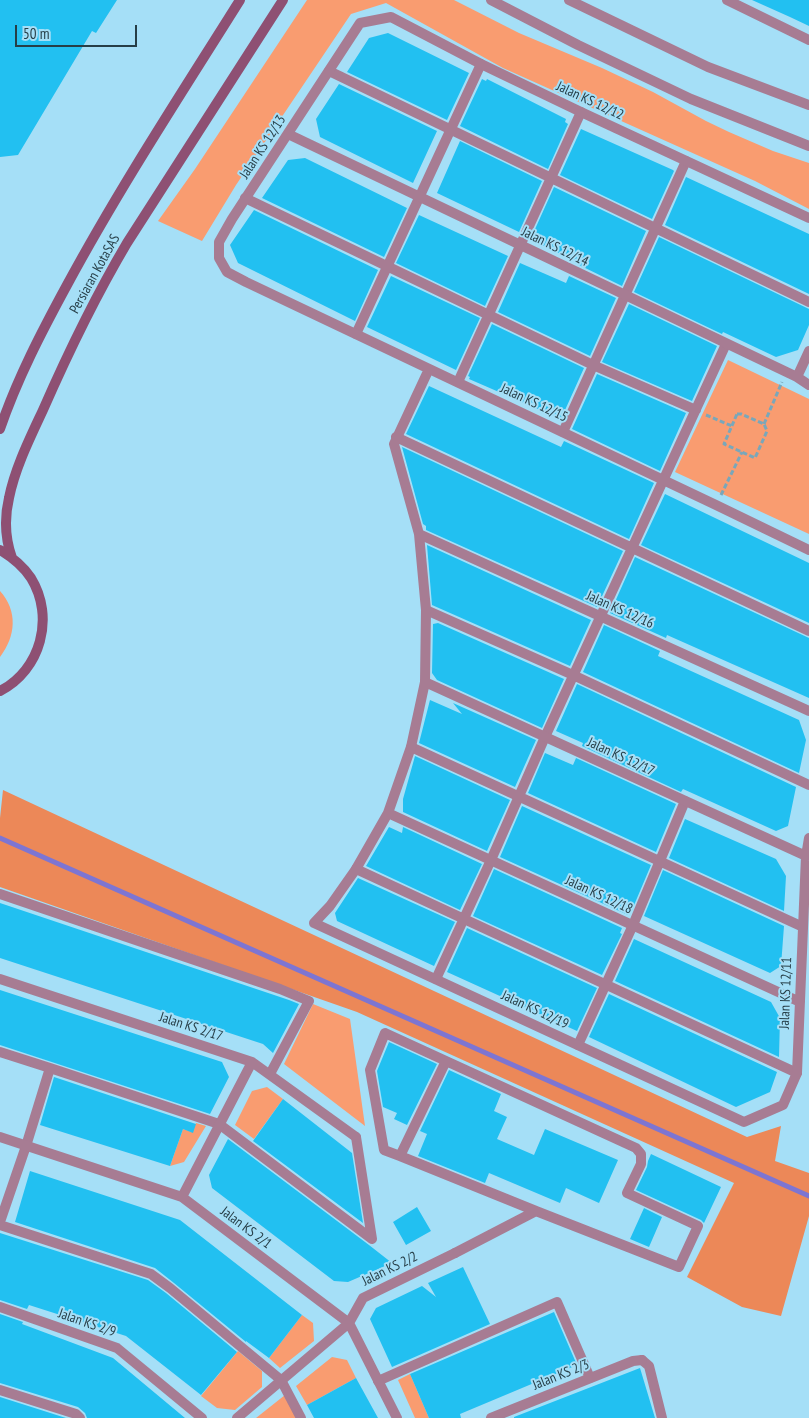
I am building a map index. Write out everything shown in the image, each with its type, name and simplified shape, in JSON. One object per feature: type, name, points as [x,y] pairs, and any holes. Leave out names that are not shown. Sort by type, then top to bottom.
[{"type":"main road","name":"Persiaran KotaSAS","points":[[0,428],[18,382],[97,230],[240,0]]},
{"type":"main road","points":[[265,27],[283,0]]},
{"type":"main road","points":[[265,27],[289,0]]},
{"type":"main road","name":"Persiaran KotaSAS","points":[[12,558],[6,525],[9,498],[27,446],[67,355],[122,250],[265,27]]},
{"type":"main road","points":[[0,550],[23,567],[31,578],[42,604],[43,618],[39,646],[34,658],[17,680],[0,691]]},
{"type":"street","points":[[491,0],[537,25],[691,100],[809,146]]},
{"type":"street","points":[[569,0],[708,66],[809,105]]},
{"type":"street","points":[[727,0],[809,40]]},
{"type":"street","name":"Jalan KS 12/12","points":[[360,23],[391,17],[481,64],[809,218]]},
{"type":"street","name":"Jalan KS 12/13","points":[[246,282],[227,272],[219,258],[219,242],[245,198],[360,23]]},
{"type":"street","points":[[356,334],[481,64]]},
{"type":"street","points":[[329,71],[809,302]]},
{"type":"street","points":[[458,382],[581,112]]},
{"type":"street","name":"Jalan KS 12/14","points":[[288,134],[797,377],[809,385]]},
{"type":"street","points":[[563,432],[686,161]]},
{"type":"street","points":[[245,198],[593,365],[696,410]]},
{"type":"street","name":"Jalan KS 12/15","points":[[246,282],[809,550]]},
{"type":"street","points":[[436,980],[600,616],[726,344]]},
{"type":"street","points":[[797,377],[809,351]]},
{"type":"street","points":[[429,369],[394,444],[419,534],[426,610],[426,682],[411,747],[388,813],[356,869],[797,1073]]},
{"type":"street","points":[[396,437],[809,630]]},
{"type":"street","name":"Jalan KS 12/16","points":[[419,534],[809,711]]},
{"type":"street","points":[[426,610],[809,785]]},
{"type":"street","name":"Jalan KS 12/17","points":[[426,682],[806,856]]},
{"type":"street","points":[[411,747],[803,927]]},
{"type":"street","points":[[578,1045],[685,801]]},
{"type":"street","name":"Jalan KS 12/18","points":[[388,813],[800,1002]]},
{"type":"street","name":"Jalan KS 12/11","points":[[744,1122],[783,1105],[797,1073],[806,856],[809,838]]},
{"type":"street","name":"Jalan KS 12/19","points":[[356,869],[330,906],[314,923],[744,1122]]},
{"type":"street","points":[[0,894],[271,986],[309,1001],[270,1074]]},
{"type":"street","name":"Jalan KS 2/17","points":[[0,979],[252,1062],[270,1074],[356,1137],[372,1239],[219,1124]]},
{"type":"street","points":[[385,1033],[446,1061],[636,1148],[641,1154],[641,1164],[628,1193],[698,1226],[679,1267],[384,1150],[370,1070],[385,1033]]},
{"type":"street","points":[[0,1052],[219,1124]]},
{"type":"street","points":[[400,1156],[446,1061]]},
{"type":"street","points":[[182,1197],[252,1062]]},
{"type":"street","points":[[50,1068],[0,1223],[151,1274],[282,1380],[301,1418]]},
{"type":"street","points":[[0,1137],[14,1143]]},
{"type":"street","points":[[0,1143],[14,1143]]},
{"type":"street","name":"Jalan KS 2/1","points":[[14,1143],[182,1197],[349,1323],[397,1418]]},
{"type":"street","name":"Jalan KS 2/2","points":[[349,1323],[363,1298],[536,1211]]},
{"type":"street","points":[[378,1381],[556,1302],[590,1378]]},
{"type":"street","name":"Jalan KS 2/9","points":[[0,1307],[117,1348],[202,1418]]},
{"type":"street","points":[[237,1418],[349,1323]]},
{"type":"street","name":"Jalan KS 2/3","points":[[491,1418],[633,1361],[642,1360],[649,1366],[662,1418]]},
{"type":"street","points":[[0,1390],[76,1414],[80,1418]]},
{"type":"path","points":[[764,424],[787,373]]},
{"type":"path","points":[[696,410],[732,426]]},
{"type":"path","points":[[737,414],[764,424],[767,431],[755,458],[724,444],[737,414]]},
{"type":"path","points":[[716,505],[742,452]]},
{"type":"shaded area","points":[[307,0],[454,0],[519,33],[653,92],[729,132],[773,151],[809,163],[809,209],[755,181],[503,68],[386,3],[351,14],[236,185],[202,241],[158,221],[195,169]]},
{"type":"shaded area","points":[[728,360],[809,399],[809,534],[675,472]]},
{"type":"shaded area","points":[[0,591],[10,607],[13,624],[9,641],[0,657]]},
{"type":"shaded area","points":[[3,790],[747,1137],[781,1126],[775,1161],[809,1173],[809,1216],[781,1316],[742,1307],[687,1277],[734,1183],[357,1012],[0,887],[0,818]]},
{"type":"shaded area","points":[[313,1004],[350,1019],[365,1126],[284,1064]]},
{"type":"shaded area","points":[[267,1087],[283,1099],[254,1139],[235,1125],[252,1091]]},
{"type":"shaded area","points":[[196,1123],[206,1126],[184,1162],[170,1166],[183,1129],[192,1132]]},
{"type":"shaded area","points":[[302,1315],[313,1323],[314,1341],[280,1368],[269,1358]]},
{"type":"shaded area","points":[[238,1351],[262,1371],[262,1387],[235,1410],[217,1408],[201,1396]]},
{"type":"shaded area","points":[[332,1357],[347,1360],[356,1378],[307,1405],[296,1386]]},
{"type":"shaded area","points":[[410,1374],[429,1418],[415,1418],[398,1380]]},
{"type":"shaded area","points":[[285,1395],[297,1418],[256,1418]]},
{"type":"building","points":[[0,0],[117,0],[96,33],[92,31],[18,155],[0,157]]},
{"type":"building","points":[[752,0],[809,0],[809,26],[790,17]]},
{"type":"building","points":[[388,33],[469,73],[447,120],[347,72],[369,38]]},
{"type":"building","points":[[482,79],[486,81],[487,79],[566,119],[565,122],[568,124],[548,169],[460,126]]},
{"type":"building","points":[[339,84],[437,131],[413,183],[320,137],[316,119]]},
{"type":"building","points":[[581,129],[674,171],[652,219],[560,175]]},
{"type":"building","points":[[460,141],[542,181],[519,232],[437,193]]},
{"type":"building","points":[[305,158],[407,208],[384,257],[262,198],[288,160]]},
{"type":"building","points":[[686,177],[809,234],[809,294],[665,225]]},
{"type":"building","points":[[554,187],[646,231],[622,286],[575,263],[576,261],[531,240]]},
{"type":"building","points":[[254,210],[378,270],[355,321],[238,263],[230,245]]},
{"type":"building","points":[[419,215],[508,256],[485,306],[396,263]]},
{"type":"building","points":[[659,237],[809,309],[809,325],[798,350],[776,357],[723,332],[722,334],[634,292]]},
{"type":"building","points":[[520,263],[566,283],[569,276],[616,298],[590,356],[498,312]]},
{"type":"building","points":[[391,276],[480,318],[456,370],[367,327]]},
{"type":"building","points":[[629,304],[717,346],[692,401],[602,362]]},
{"type":"building","points":[[492,324],[584,368],[561,419],[469,379],[470,377],[468,376]]},
{"type":"building","points":[[597,374],[686,413],[660,471],[572,429]]},
{"type":"building","points":[[429,386],[561,447],[564,441],[654,483],[629,539],[406,434]]},
{"type":"building","points":[[402,447],[623,551],[597,607],[426,530]]},
{"type":"building","points":[[665,494],[809,563],[809,623],[641,545]]},
{"type":"building","points":[[427,545],[591,620],[570,666],[432,605]]},
{"type":"building","points":[[635,557],[809,638],[809,698],[667,635],[666,638],[610,613]]},
{"type":"building","points":[[438,623],[564,679],[542,728],[437,680],[432,673],[433,624]]},
{"type":"building","points":[[604,625],[660,651],[658,656],[799,720],[806,740],[799,773],[583,672]]},
{"type":"building","points":[[577,684],[796,787],[788,826],[776,831],[683,789],[681,792],[582,746],[583,743],[556,731]]},
{"type":"building","points":[[430,700],[462,714],[453,703],[536,740],[515,787],[419,743]]},
{"type":"building","points":[[545,753],[573,765],[576,758],[676,804],[656,852],[528,793]]},
{"type":"building","points":[[415,756],[510,800],[487,851],[403,812],[403,799]]},
{"type":"building","points":[[522,806],[651,865],[632,910],[630,910],[628,915],[500,857]]},
{"type":"building","points":[[685,819],[776,859],[786,876],[784,911],[669,858]]},
{"type":"building","points":[[389,827],[402,833],[403,827],[482,864],[460,910],[366,866]]},
{"type":"building","points":[[494,869],[622,928],[620,933],[622,934],[602,975],[473,916]]},
{"type":"building","points":[[663,870],[784,926],[781,966],[770,973],[644,916]]},
{"type":"building","points":[[358,878],[455,922],[434,966],[337,921],[335,913]]},
{"type":"building","points":[[0,903],[299,1004],[273,1053],[263,1044],[0,958]]},
{"type":"building","points":[[467,928],[597,988],[577,1031],[447,972]]},
{"type":"building","points":[[634,939],[771,1002],[780,1018],[779,1057],[615,981]]},
{"type":"building","points":[[0,990],[222,1062],[229,1077],[210,1114],[0,1045]]},
{"type":"building","points":[[609,994],[777,1072],[770,1092],[736,1107],[589,1037]]},
{"type":"building","points":[[389,1042],[437,1064],[407,1125],[394,1119],[397,1113],[383,1107],[377,1071]]},
{"type":"building","points":[[449,1070],[501,1094],[494,1111],[507,1117],[497,1139],[534,1155],[545,1129],[618,1160],[599,1203],[566,1188],[560,1203],[489,1173],[485,1183],[418,1156],[427,1134],[420,1131]]},
{"type":"building","points":[[54,1077],[196,1124],[193,1133],[183,1129],[170,1166],[40,1125]]},
{"type":"building","points":[[283,1099],[352,1153],[363,1223],[253,1141]]},
{"type":"building","points":[[228,1139],[392,1263],[348,1282],[334,1281],[212,1188],[209,1175]]},
{"type":"building","points":[[651,1154],[721,1187],[704,1223],[636,1190]]},
{"type":"building","points":[[30,1171],[180,1220],[302,1315],[269,1358],[246,1342],[155,1268],[15,1222]]},
{"type":"building","points":[[417,1207],[431,1231],[406,1245],[393,1222]]},
{"type":"building","points":[[644,1208],[662,1217],[649,1247],[630,1239]]},
{"type":"building","points":[[0,1233],[148,1280],[237,1352],[201,1395],[126,1336],[29,1305],[27,1309],[0,1300]]},
{"type":"building","points":[[463,1267],[490,1324],[392,1367],[370,1319],[376,1308],[422,1286],[436,1297],[428,1283]]},
{"type":"building","points":[[554,1312],[577,1365],[460,1414],[461,1418],[429,1418],[410,1374]]},
{"type":"building","points":[[0,1314],[113,1358],[185,1418],[87,1418],[85,1413],[78,1407],[0,1383]]},
{"type":"building","points":[[640,1368],[655,1418],[514,1418],[514,1417]]},
{"type":"building","points":[[356,1378],[378,1418],[314,1418],[307,1405]]},
{"type":"building","points":[[0,1397],[66,1418],[0,1418]]},
{"type":"waterway","points":[[0,838],[809,1196]]}]
